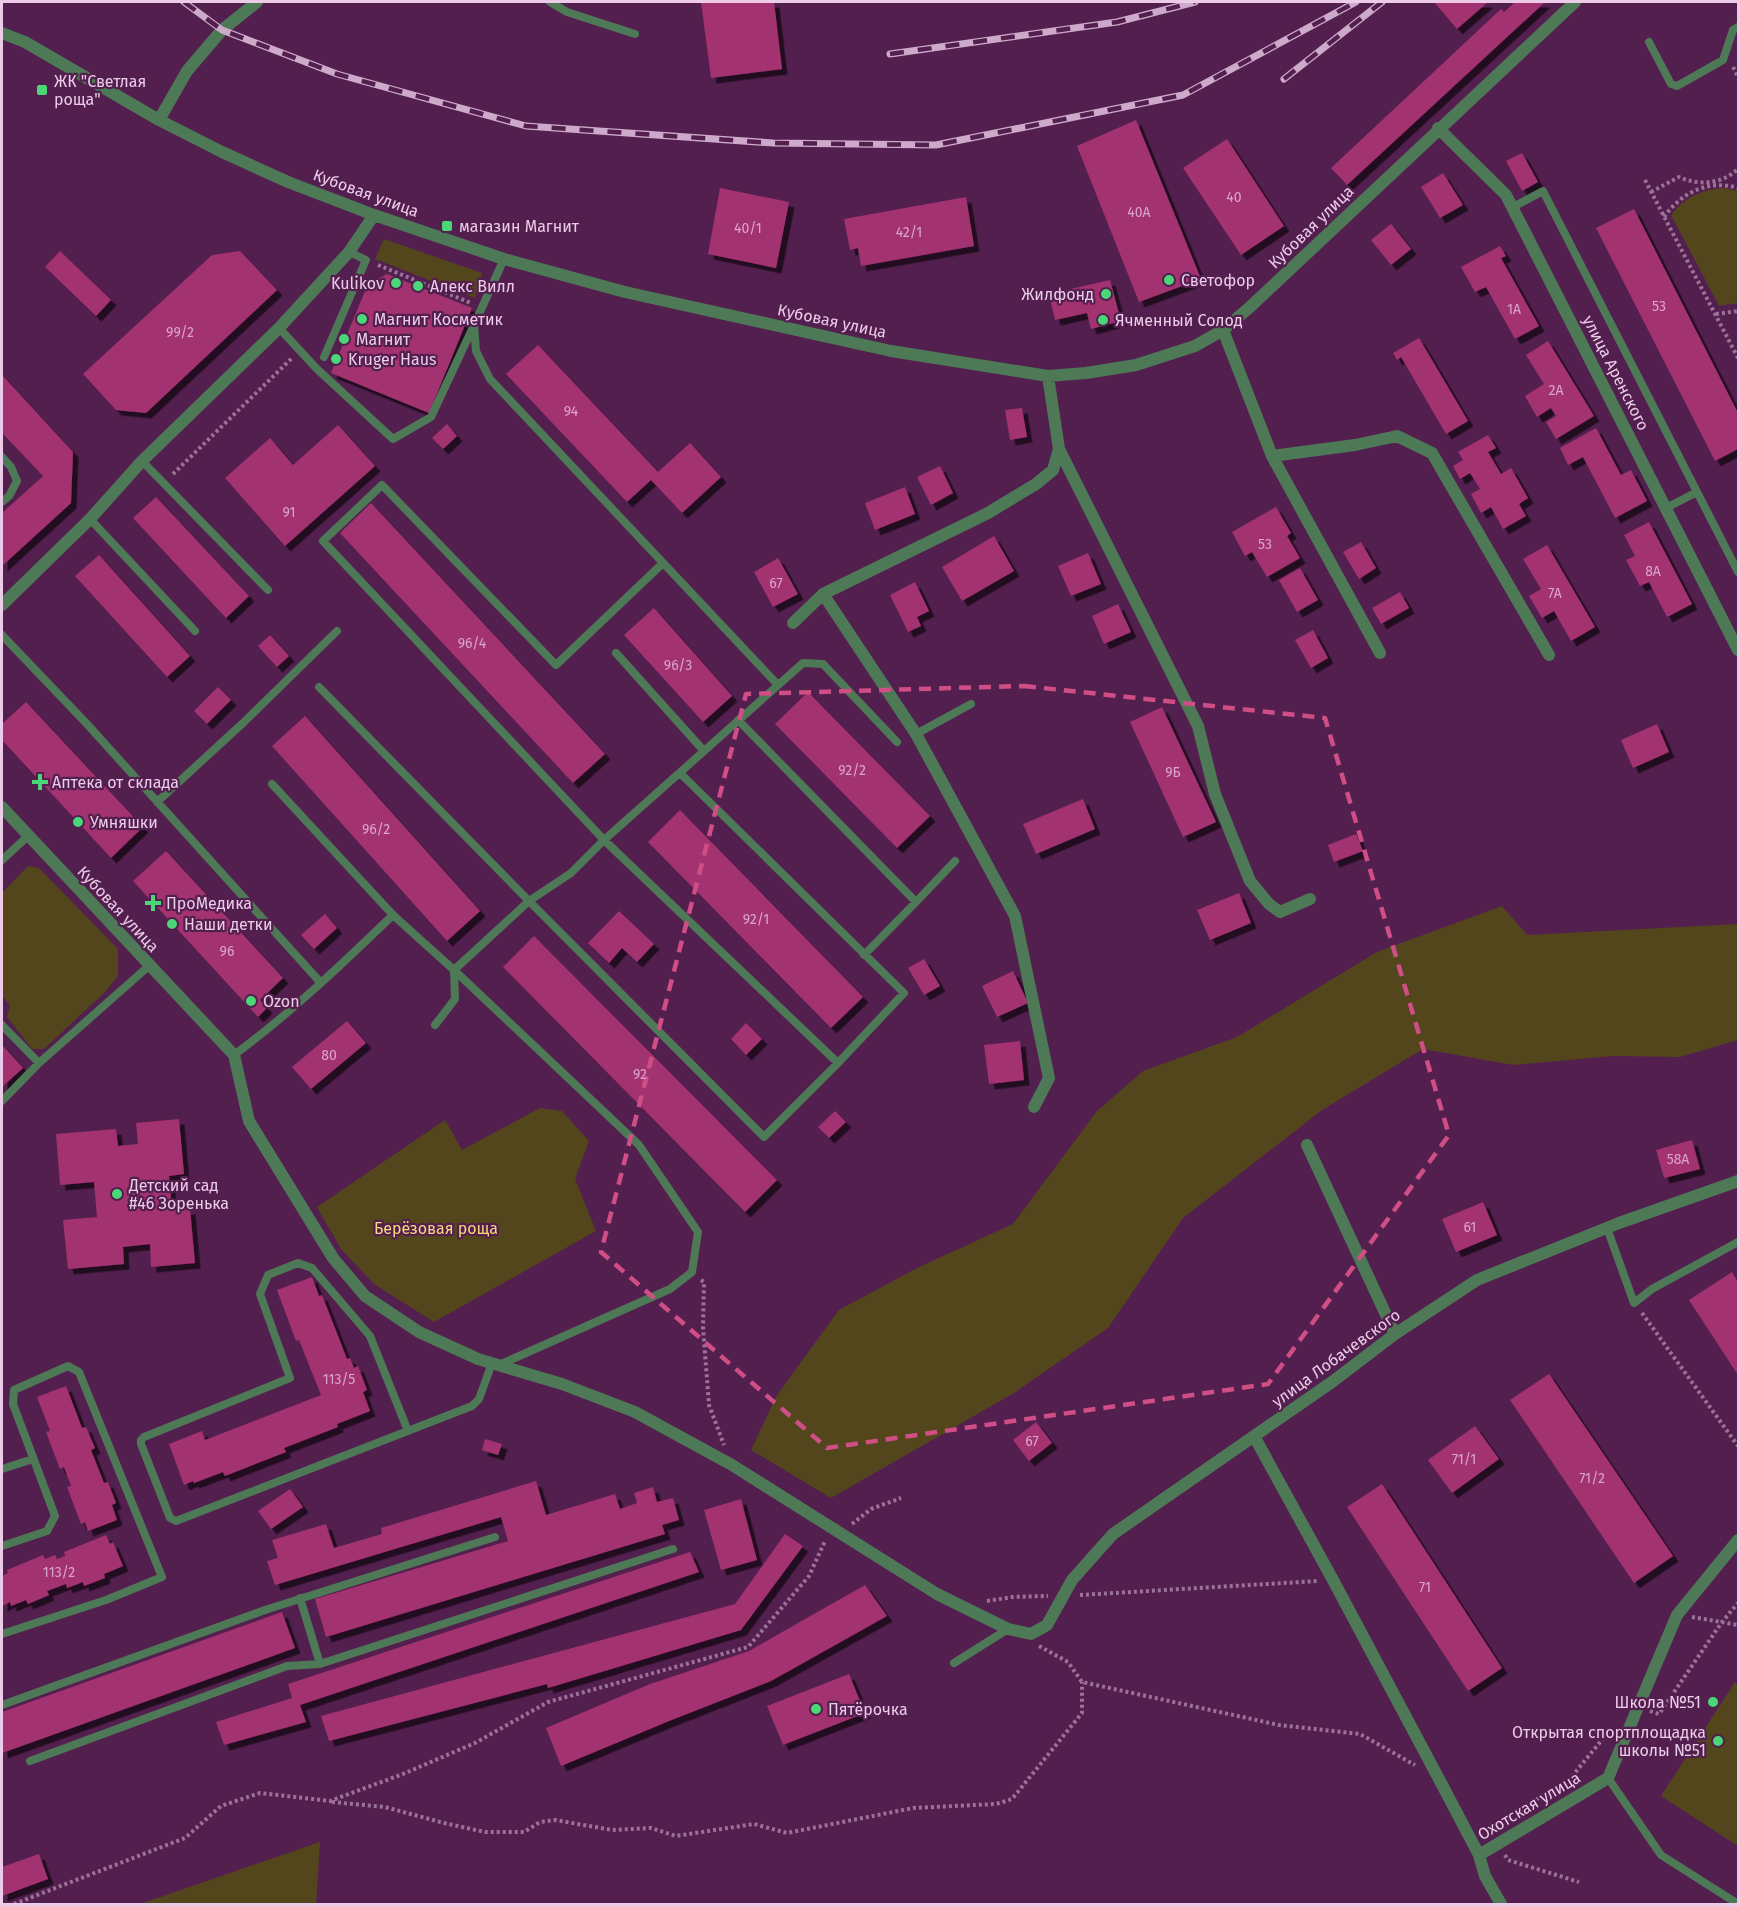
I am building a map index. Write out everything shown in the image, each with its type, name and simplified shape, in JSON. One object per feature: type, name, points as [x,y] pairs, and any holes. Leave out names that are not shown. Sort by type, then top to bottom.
[{"type":"street","points":[[159,120],[187,70],[222,30],[257,2]]},
{"type":"street","name":"Кубовая улица","points":[[2,33],[25,42],[159,120],[288,182],[374,215],[504,259],[625,292],[891,351],[1048,376],[1136,365],[1195,346],[1224,330],[1575,2]]},
{"type":"street","name":"улица Аренского","points":[[1438,128],[1504,192],[1513,207],[1738,650]]},
{"type":"street","points":[[2,605],[90,519],[142,461],[279,328],[349,252],[374,215]]},
{"type":"street","points":[[1224,330],[1272,456],[1380,653]]},
{"type":"street","points":[[1048,376],[1059,449],[1198,726],[1215,794],[1250,881],[1269,904],[1280,912],[1310,899]]},
{"type":"street","points":[[1272,456],[1355,445],[1397,436],[1432,453],[1549,655]]},
{"type":"street","points":[[793,623],[823,594],[988,513],[1036,484],[1053,470],[1059,449]]},
{"type":"street","points":[[823,594],[916,734],[1015,916],[1049,1078],[1034,1107]]},
{"type":"street","name":"Кубовая улица","points":[[2,807],[150,965]]},
{"type":"street","points":[[150,965],[234,1055],[249,1122],[333,1258],[365,1296],[419,1332],[478,1359],[562,1384],[635,1412],[732,1465],[937,1594],[1008,1629]]},
{"type":"street","points":[[1307,1145],[1395,1334]]},
{"type":"street","name":"улица Лобачевского","points":[[1008,1629],[1030,1634],[1047,1625],[1072,1580],[1113,1534],[1254,1437],[1395,1334],[1477,1280],[1607,1228],[1738,1181]]},
{"type":"street","points":[[1254,1437],[1439,1779],[1479,1855],[1485,1876],[1501,1905]]},
{"type":"street","points":[[1608,1778],[1677,1615],[1738,1540]]},
{"type":"street","name":"Охотская улица","points":[[1479,1855],[1608,1778]]},
{"type":"lane","points":[[550,2],[567,12],[635,34]]},
{"type":"lane","points":[[1648,42],[1671,84],[1677,86],[1723,60],[1733,30],[1738,27]]},
{"type":"lane","points":[[1513,207],[1543,191],[1738,572]]},
{"type":"lane","points":[[324,357],[366,260],[349,252]]},
{"type":"lane","points":[[279,328],[299,351],[393,440],[431,417],[504,259]]},
{"type":"lane","points":[[474,325],[477,351],[490,379],[778,685]]},
{"type":"lane","points":[[2,457],[11,467],[17,481],[9,496],[2,502]]},
{"type":"lane","points":[[142,461],[268,590]]},
{"type":"lane","points":[[663,563],[556,665],[382,485],[323,541],[604,840],[838,1063]]},
{"type":"lane","points":[[1666,508],[1697,492]]},
{"type":"lane","points":[[90,519],[195,631]]},
{"type":"lane","points":[[157,802],[243,723],[337,631]]},
{"type":"lane","points":[[2,635],[87,724],[321,984]]},
{"type":"lane","points":[[616,653],[704,751]]},
{"type":"lane","points":[[435,1025],[455,999],[454,970],[529,901],[571,873],[604,840],[803,663],[823,664],[897,742]]},
{"type":"lane","points":[[319,687],[764,1137],[904,993],[680,772]]},
{"type":"lane","points":[[916,734],[971,704]]},
{"type":"lane","points":[[738,720],[916,902]]},
{"type":"lane","points":[[273,784],[393,915],[639,1145],[698,1232],[692,1272],[670,1289],[495,1364],[476,1403],[408,1431],[176,1521],[170,1518],[141,1444],[144,1437],[290,1378],[260,1294],[268,1275],[298,1263],[312,1268],[370,1336],[408,1431]]},
{"type":"lane","points":[[2,860],[28,836]]},
{"type":"lane","points":[[864,955],[955,861]]},
{"type":"lane","points":[[234,1055],[268,1030],[321,984],[393,915]]},
{"type":"lane","name":"Кубовая улица","points":[[2,1101],[39,1064],[150,965]]},
{"type":"lane","points":[[2,1025],[39,1064]]},
{"type":"lane","points":[[1607,1228],[1634,1303],[1652,1289],[1738,1242]]},
{"type":"lane","points":[[2,1546],[47,1532],[55,1516],[12,1404],[14,1390],[68,1366],[79,1372],[162,1577],[106,1600],[2,1634]]},
{"type":"lane","points":[[2,1469],[33,1460]]},
{"type":"lane","points":[[2,1705],[300,1598],[495,1537]]},
{"type":"lane","points":[[30,1761],[287,1666],[320,1664],[673,1549]]},
{"type":"lane","points":[[300,1598],[320,1664]]},
{"type":"lane","points":[[954,1663],[1008,1629]]},
{"type":"lane","points":[[1608,1778],[1661,1855],[1738,1904]]},
{"type":"path","points":[[1664,217],[1682,197],[1724,179],[1738,169]]},
{"type":"path","points":[[1651,192],[1679,177],[1691,182],[1714,183],[1738,188]]},
{"type":"path","points":[[1645,180],[1738,355]]},
{"type":"path","points":[[366,260],[482,308]]},
{"type":"path","points":[[1715,314],[1738,311]]},
{"type":"path","points":[[164,482],[299,351]]},
{"type":"path","points":[[692,1272],[704,1282],[703,1327],[709,1405],[732,1465]]},
{"type":"path","points":[[1634,1303],[1738,1446]]},
{"type":"path","points":[[330,1801],[403,1774],[476,1743],[548,1702],[748,1647],[808,1576],[836,1530],[871,1509],[901,1498]]},
{"type":"path","points":[[960,1606],[1012,1597],[1333,1580]]},
{"type":"path","points":[[1677,1615],[1738,1625]]},
{"type":"path","points":[[14,1905],[185,1838],[221,1806],[260,1793],[385,1807],[444,1824],[485,1832],[524,1832],[540,1822],[555,1820],[612,1830],[651,1828],[676,1836],[754,1824],[787,1833],[912,1808],[996,1804],[1012,1799],[1082,1713],[1082,1682],[1068,1662],[1038,1645]]},
{"type":"path","points":[[1082,1682],[1279,1725],[1360,1734],[1439,1779]]},
{"type":"highlighted area","points":[[1024,686],[1325,718],[1449,1135],[1268,1384],[827,1448],[601,1252],[746,694]]},
{"type":"green space","points":[[1723,188],[1738,191],[1738,303],[1719,306],[1671,215],[1682,203],[1694,196]]},
{"type":"green space","points":[[384,239],[482,273],[475,298],[375,259]]},
{"type":"green space","points":[[28,866],[39,868],[118,949],[118,976],[106,991],[44,1049],[32,1049],[7,1017],[10,1005],[2,996],[2,893]]},
{"type":"green space","points":[[1502,906],[1527,935],[1738,924],[1738,1040],[1680,1057],[1613,1056],[1513,1065],[1423,1049],[1322,1110],[1183,1218],[1108,1328],[1014,1393],[831,1498],[751,1450],[777,1395],[839,1310],[917,1268],[1013,1224],[1097,1111],[1143,1071],[1237,1037],[1377,952]]},
{"type":"green space","name":"Берёзовая роща","points":[[540,1108],[562,1111],[589,1141],[575,1179],[596,1231],[434,1322],[374,1284],[341,1249],[317,1207],[445,1120],[462,1150]]},
{"type":"green space","name":"Открытая спортплощадка школы №51","points":[[1735,1682],[1738,1685],[1738,1846],[1661,1796]]},
{"type":"green space","points":[[320,1842],[316,1904],[140,1904]]},
{"type":"building","points":[[701,2],[774,2],[782,69],[711,78]]},
{"type":"building","points":[[1434,2],[1488,2],[1457,29]]},
{"type":"building","points":[[1515,2],[1545,2],[1347,185],[1331,168],[1501,9],[1504,12]]},
{"type":"building","points":[[1136,120],[1201,279],[1139,302],[1077,146]]},
{"type":"building","points":[[1227,139],[1284,226],[1241,255],[1183,168]]},
{"type":"building","points":[[1522,153],[1538,182],[1522,191],[1506,161]]},
{"type":"building","points":[[1443,173],[1463,205],[1440,218],[1421,187]]},
{"type":"building","points":[[720,188],[789,202],[776,268],[708,254]]},
{"type":"building","points":[[966,197],[974,246],[861,266],[858,248],[850,250],[844,219]]},
{"type":"building","points":[[1634,209],[1738,413],[1738,449],[1715,461],[1596,228]]},
{"type":"building","points":[[1391,224],[1411,249],[1391,265],[1371,240]]},
{"type":"building","points":[[1500,246],[1506,256],[1501,258],[1539,326],[1515,339],[1486,287],[1475,292],[1461,267]]},
{"type":"building","points":[[60,251],[111,300],[96,316],[45,267]]},
{"type":"building","points":[[240,251],[277,290],[146,413],[116,410],[83,374],[212,255]]},
{"type":"building","points":[[387,274],[472,308],[429,413],[331,373],[368,284]]},
{"type":"building","points":[[1110,280],[1121,321],[1091,329],[1087,313],[1055,320],[1049,294]]},
{"type":"building","points":[[1419,338],[1468,421],[1446,434],[1401,357],[1397,360],[1393,353]]},
{"type":"building","points":[[1548,341],[1594,416],[1556,439],[1546,422],[1556,416],[1551,408],[1537,417],[1525,396],[1544,384],[1526,355]]},
{"type":"building","points":[[538,345],[658,472],[690,443],[721,477],[682,513],[651,480],[627,502],[506,374]]},
{"type":"building","points":[[2,375],[73,452],[71,503],[2,566],[2,513],[43,476],[2,433]]},
{"type":"building","points":[[1022,408],[1027,437],[1010,440],[1005,410]]},
{"type":"building","points":[[447,424],[457,436],[443,449],[432,438]]},
{"type":"building","points":[[338,425],[375,466],[285,546],[225,478],[270,438],[293,465]]},
{"type":"building","points":[[1596,428],[1621,475],[1631,470],[1647,501],[1615,518],[1583,457],[1568,465],[1560,448]]},
{"type":"building","points":[[1488,435],[1496,448],[1488,452],[1501,474],[1511,468],[1528,498],[1519,504],[1526,516],[1503,529],[1491,507],[1481,513],[1471,494],[1480,489],[1470,473],[1460,479],[1453,466],[1463,460],[1458,452]]},
{"type":"building","points":[[940,466],[953,493],[931,505],[917,477]]},
{"type":"building","points":[[905,487],[915,514],[875,530],[865,503]]},
{"type":"building","points":[[156,497],[249,596],[226,618],[133,518]]},
{"type":"building","points":[[371,503],[605,754],[573,783],[340,533]]},
{"type":"building","points":[[1276,507],[1291,533],[1287,536],[1300,558],[1267,577],[1252,552],[1245,556],[1232,532]]},
{"type":"building","points":[[1649,522],[1692,604],[1667,617],[1649,582],[1640,586],[1626,560],[1635,556],[1624,535]]},
{"type":"building","points":[[994,536],[1014,571],[962,601],[942,567]]},
{"type":"building","points":[[1361,542],[1376,568],[1359,579],[1343,552]]},
{"type":"building","points":[[1547,545],[1595,627],[1571,641],[1554,611],[1542,618],[1529,596],[1541,589],[1523,559]]},
{"type":"building","points":[[1088,553],[1101,584],[1071,596],[1058,566]]},
{"type":"building","points":[[99,555],[190,656],[167,677],[75,576]]},
{"type":"building","points":[[778,558],[798,594],[773,607],[754,572]]},
{"type":"building","points":[[1300,568],[1318,600],[1297,612],[1279,580]]},
{"type":"building","points":[[915,582],[929,611],[917,617],[921,626],[908,632],[890,595]]},
{"type":"building","points":[[1400,592],[1409,608],[1381,624],[1372,608]]},
{"type":"building","points":[[1118,604],[1131,632],[1104,644],[1092,616]]},
{"type":"building","points":[[654,608],[732,696],[703,722],[624,635]]},
{"type":"building","points":[[1313,630],[1328,658],[1311,668],[1295,640]]},
{"type":"building","points":[[270,635],[289,656],[277,667],[258,646]]},
{"type":"building","points":[[218,687],[231,700],[207,724],[194,711]]},
{"type":"building","points":[[808,692],[930,816],[897,848],[775,724]]},
{"type":"building","points":[[26,702],[143,827],[111,858],[2,740],[2,724]]},
{"type":"building","points":[[1162,707],[1216,822],[1183,837],[1130,722]]},
{"type":"building","points":[[305,716],[480,911],[447,941],[272,746]]},
{"type":"building","points":[[1657,724],[1669,752],[1633,768],[1621,740]]},
{"type":"building","points":[[1083,799],[1095,829],[1036,854],[1023,824]]},
{"type":"building","points":[[680,810],[863,997],[831,1028],[648,842]]},
{"type":"building","points":[[1356,834],[1363,851],[1334,862],[1328,845]]},
{"type":"building","points":[[166,851],[283,978],[260,1000],[267,1008],[258,1017],[133,881]]},
{"type":"building","points":[[1239,893],[1251,923],[1210,940],[1197,910]]},
{"type":"building","points":[[619,911],[654,944],[637,962],[622,948],[609,963],[588,943]]},
{"type":"building","points":[[325,914],[337,928],[314,949],[301,935]]},
{"type":"building","points":[[534,936],[777,1180],[745,1212],[503,967]]},
{"type":"building","points":[[924,959],[940,986],[924,995],[908,968]]},
{"type":"building","points":[[1013,971],[1028,1003],[997,1017],[982,986]]},
{"type":"building","points":[[347,1021],[366,1043],[311,1089],[292,1067]]},
{"type":"building","points":[[746,1023],[762,1039],[746,1055],[731,1039]]},
{"type":"building","points":[[1020,1041],[1024,1080],[989,1084],[984,1045]]},
{"type":"building","points":[[2,1045],[23,1068],[2,1087]]},
{"type":"building","points":[[835,1111],[846,1122],[829,1138],[818,1127]]},
{"type":"building","points":[[179,1119],[184,1174],[169,1176],[172,1210],[190,1209],[195,1263],[151,1267],[150,1244],[123,1247],[124,1264],[68,1269],[63,1220],[97,1217],[94,1182],[60,1185],[56,1134],[116,1129],[118,1146],[138,1144],[136,1123]]},
{"type":"building","points":[[1692,1140],[1700,1169],[1664,1178],[1656,1150]]},
{"type":"building","points":[[1483,1202],[1497,1235],[1456,1252],[1442,1219]]},
{"type":"building","points":[[1732,1272],[1738,1282],[1738,1375],[1689,1300]]},
{"type":"building","points":[[312,1277],[319,1296],[322,1295],[347,1359],[350,1358],[354,1368],[358,1366],[367,1390],[363,1392],[370,1411],[337,1424],[338,1427],[284,1448],[286,1452],[225,1476],[223,1472],[184,1485],[169,1444],[202,1431],[205,1440],[321,1395],[299,1340],[296,1341],[277,1290]]},
{"type":"building","points":[[1549,1374],[1673,1556],[1634,1583],[1510,1400]]},
{"type":"building","points":[[66,1386],[82,1428],[86,1427],[95,1448],[91,1450],[104,1483],[108,1482],[116,1503],[112,1505],[117,1520],[88,1531],[85,1522],[81,1524],[67,1487],[71,1486],[64,1467],[60,1469],[46,1432],[50,1431],[37,1397]]},
{"type":"building","points":[[1036,1422],[1052,1443],[1029,1461],[1013,1440]]},
{"type":"building","points":[[1475,1426],[1499,1459],[1452,1493],[1428,1460]]},
{"type":"building","points":[[485,1439],[502,1444],[498,1455],[482,1450]]},
{"type":"building","points":[[536,1481],[546,1515],[615,1494],[620,1509],[637,1503],[634,1493],[653,1487],[657,1502],[673,1498],[679,1520],[662,1525],[665,1534],[326,1637],[315,1599],[508,1541],[501,1517],[275,1585],[267,1561],[278,1558],[272,1540],[326,1524],[334,1548],[382,1534],[381,1528]]},
{"type":"building","points":[[1382,1484],[1502,1668],[1468,1691],[1347,1507]]},
{"type":"building","points":[[290,1489],[303,1507],[271,1529],[258,1511]]},
{"type":"building","points":[[741,1499],[757,1560],[721,1570],[704,1510]]},
{"type":"building","points":[[785,1534],[803,1546],[741,1630],[548,1688],[547,1684],[329,1741],[321,1716],[735,1604]]},
{"type":"building","points":[[106,1535],[110,1544],[113,1542],[123,1566],[104,1574],[105,1578],[84,1586],[83,1582],[67,1588],[66,1584],[47,1591],[49,1595],[28,1604],[26,1600],[11,1606],[10,1602],[2,1606],[2,1576],[8,1573],[7,1570],[43,1555],[45,1559],[55,1555],[57,1559],[65,1556],[64,1552]]},
{"type":"building","points":[[690,1552],[699,1572],[300,1705],[306,1722],[224,1745],[216,1722],[292,1698],[288,1684]]},
{"type":"building","points":[[865,1585],[887,1616],[771,1681],[561,1766],[546,1728],[650,1684],[749,1651]]},
{"type":"building","points":[[282,1612],[295,1648],[2,1753],[2,1712]]},
{"type":"building","name":"Пятёрочка","points":[[849,1674],[865,1713],[783,1745],[767,1706]]},
{"type":"building","points":[[39,1854],[48,1879],[2,1896],[2,1867]]},
{"type":"railway","points":[[184,2],[222,30],[337,74],[526,126],[773,143],[936,145],[1183,95],[1356,2]]},
{"type":"railway","points":[[890,54],[1117,22],[1195,2]]},
{"type":"railway","points":[[1284,79],[1382,2]]},
{"type":"place","name":"ЖК \"Светлая роща\"","points":[[42,90]]},
{"type":"place","name":"магазин Магнит","points":[[447,226]]},
{"type":"place","name":"Светофор","points":[[1169,280]]},
{"type":"place","name":"Kulikov","points":[[396,283]]},
{"type":"place","name":"Алекс Вилл","points":[[418,286]]},
{"type":"place","name":"Жилфонд","points":[[1106,294]]},
{"type":"place","name":"Магнит Косметик","points":[[362,319]]},
{"type":"place","name":"Ячменный Солод","points":[[1103,320]]},
{"type":"place","name":"Магнит","points":[[344,339]]},
{"type":"place","name":"Kruger Haus","points":[[336,359]]},
{"type":"place","name":"Аптека от склада","points":[[40,782]]},
{"type":"place","name":"Умняшки","points":[[78,822]]},
{"type":"place","name":"ПроМедика","points":[[153,903]]},
{"type":"place","name":"Наши детки","points":[[172,924]]},
{"type":"place","name":"Ozon","points":[[251,1001]]},
{"type":"place","name":"Детский сад #46 Зоренька","points":[[117,1194]]},
{"type":"place","name":"Школа №51","points":[[1713,1702]]},
{"type":"place","name":"Пятёрочка","points":[[816,1709]]},
{"type":"place","name":"Открытая спортплощадка школы №51","points":[[1718,1741]]}]
